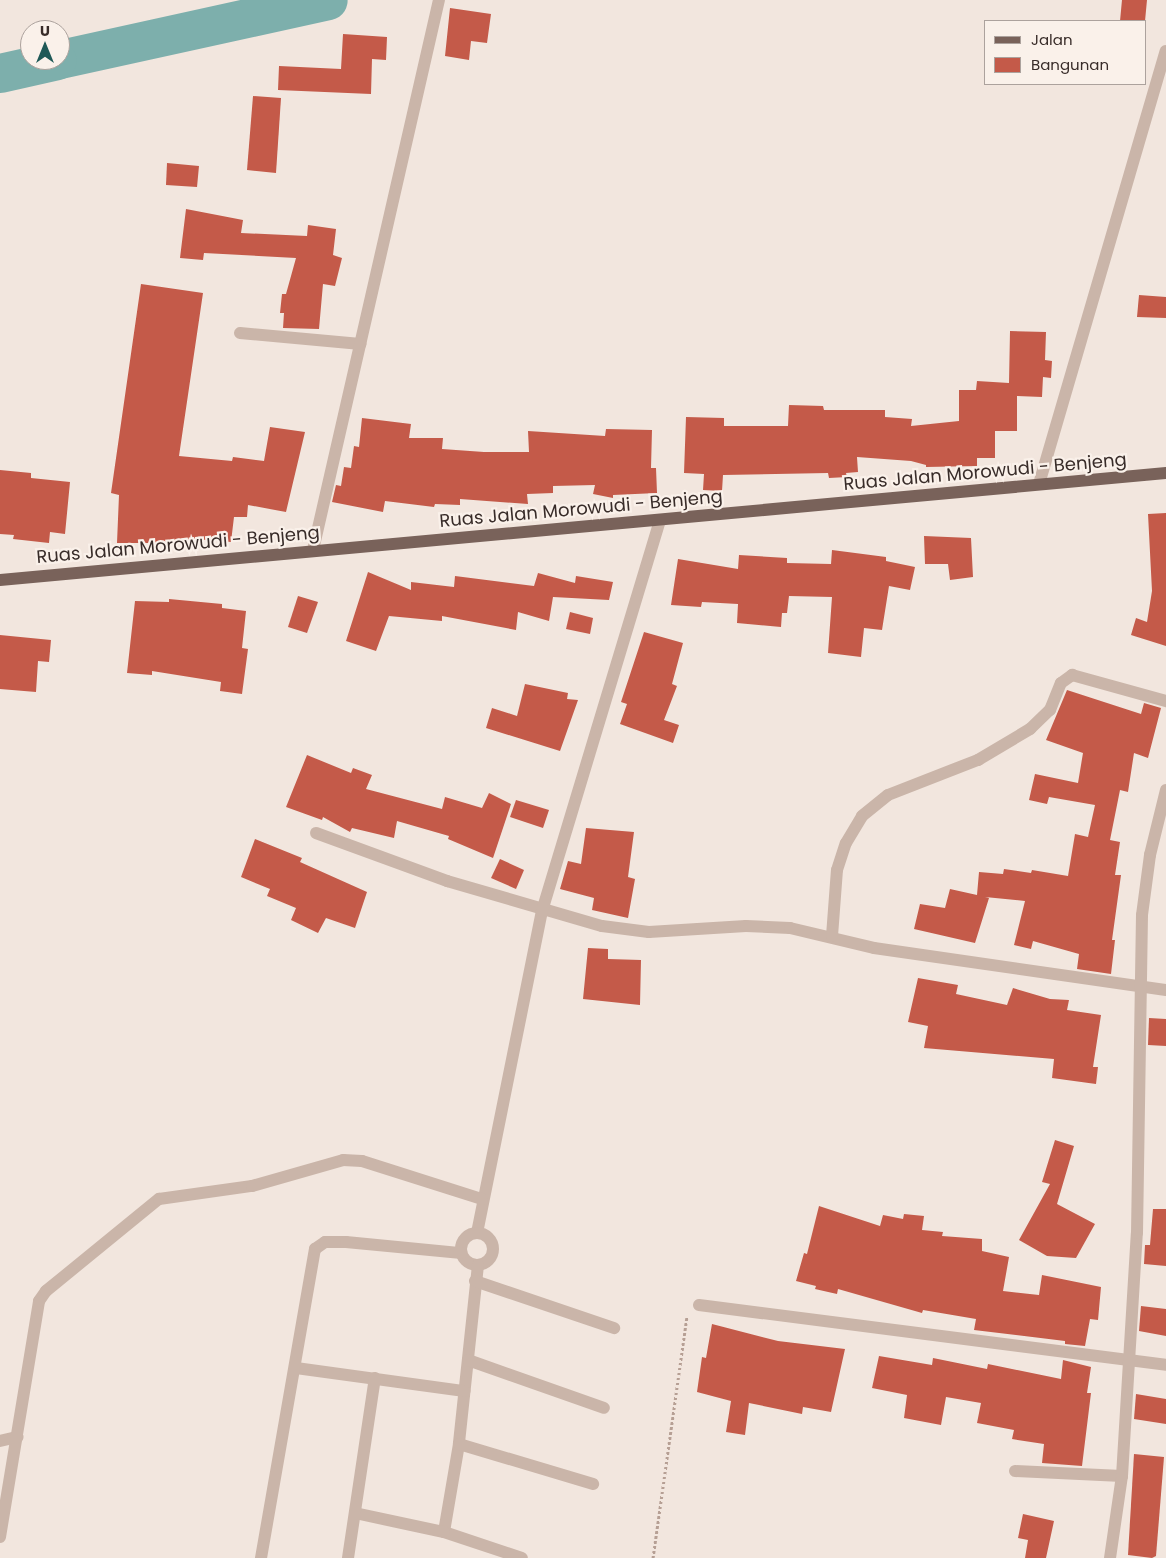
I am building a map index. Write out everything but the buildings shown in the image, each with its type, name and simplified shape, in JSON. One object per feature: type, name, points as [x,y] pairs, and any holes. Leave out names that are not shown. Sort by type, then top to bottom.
[{"type":"main road","name":"Ruas Jalan Morowudi - Benjeng","points":[[0,580],[1166,473]]},
{"type":"street","points":[[313,550],[440,0]]},
{"type":"street","points":[[1039,484],[1166,51]]},
{"type":"street","points":[[240,334],[360,344]]},
{"type":"street","points":[[477,1233],[482,1199],[542,911],[660,520]]},
{"type":"street","points":[[832,936],[837,870],[846,843],[862,816],[888,794],[978,760],[1030,729],[1050,710],[1060,683],[1072,675],[1166,701]]},
{"type":"street","points":[[1110,1558],[1122,1476],[1137,1233],[1143,906],[1150,855],[1166,790]]},
{"type":"street","points":[[316,833],[447,881],[542,911],[602,926],[649,932],[746,926],[790,928],[832,936],[874,948],[1166,990]]},
{"type":"street","points":[[0,1537],[39,1301],[46,1291],[159,1199],[252,1186],[343,1160],[362,1161],[482,1199]]},
{"type":"street","points":[[261,1558],[296,1368],[315,1248],[325,1242],[346,1242],[462,1253],[471,1264],[478,1265],[490,1258],[493,1252],[490,1238],[477,1233],[464,1239],[462,1253]]},
{"type":"street","points":[[444,1532],[459,1444],[478,1265]]},
{"type":"street","points":[[475,1280],[614,1328]]},
{"type":"street","points":[[699,1305],[1129,1362],[1166,1365]]},
{"type":"street","points":[[468,1360],[604,1408]]},
{"type":"street","points":[[296,1368],[464,1391]]},
{"type":"street","points":[[348,1558],[375,1378]]},
{"type":"street","points":[[0,1441],[18,1437]]},
{"type":"street","points":[[459,1444],[593,1484]]},
{"type":"street","points":[[1015,1471],[1122,1476]]},
{"type":"street","points":[[355,1513],[444,1532],[517,1557]]},
{"type":"path","points":[[654,1558],[683,1325],[689,1310],[699,1305]]},
{"type":"waterway","points":[[70,57],[328,0]]},
{"type":"waterway","points":[[0,73],[20,68]]}]
